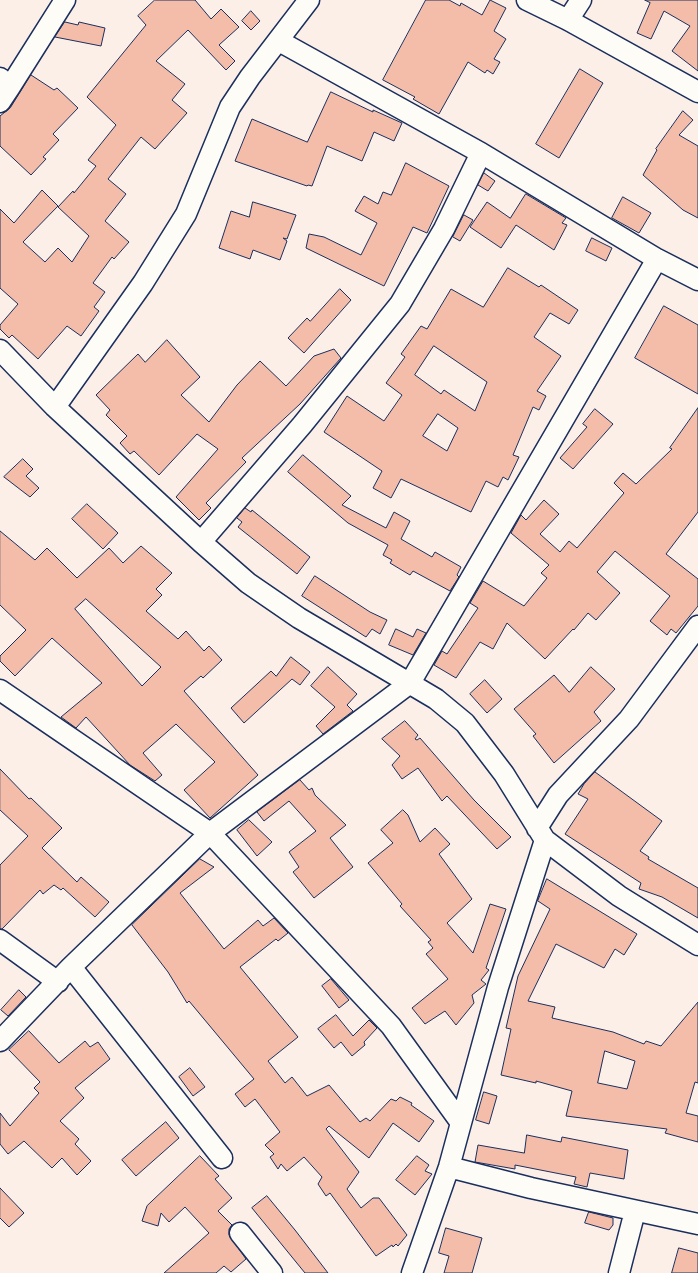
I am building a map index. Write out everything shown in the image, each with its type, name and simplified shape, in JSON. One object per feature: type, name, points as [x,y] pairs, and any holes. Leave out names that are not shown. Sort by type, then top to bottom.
[{"type":"street","points":[[3,89],[65,0]]},
{"type":"street","points":[[55,407],[143,283],[186,214],[230,107],[250,77],[309,0]]},
{"type":"street","points":[[527,0],[568,20],[698,92]]},
{"type":"street","points":[[568,20],[581,0]]},
{"type":"street","points":[[279,41],[481,153],[657,259],[698,280]]},
{"type":"street","points":[[200,542],[302,425],[400,304],[444,229],[481,153]]},
{"type":"street","points":[[0,1041],[210,833],[410,682],[657,259]]},
{"type":"street","points":[[0,350],[55,407],[200,542],[248,583],[299,618],[410,682],[465,723],[504,774],[541,834],[619,896],[698,945]]},
{"type":"street","points":[[412,1273],[449,1167],[541,834],[558,795],[629,719],[698,626]]},
{"type":"street","points":[[0,690],[210,833],[391,1026],[461,1123]]},
{"type":"street","points":[[0,940],[65,975],[222,1158]]},
{"type":"street","points":[[449,1167],[531,1188],[698,1224]]},
{"type":"street","points":[[619,1273],[636,1210]]},
{"type":"street","points":[[240,1232],[272,1273]]},
{"type":"building","points":[[155,0],[195,0],[211,19],[221,9],[239,27],[219,45],[235,61],[226,70],[188,30],[156,61],[185,84],[172,100],[187,113],[155,149],[141,137],[108,179],[126,194],[105,221],[129,242],[114,259],[112,257],[93,283],[105,292],[94,307],[99,311],[81,336],[67,326],[38,359],[12,335],[9,338],[0,329],[0,325],[18,304],[0,288],[0,209],[14,223],[42,190],[58,206],[23,242],[45,262],[58,248],[72,262],[89,236],[58,207],[73,191],[74,193],[96,166],[88,160],[116,125],[87,97],[146,25],[138,16]]},
{"type":"building","points":[[426,0],[449,0],[460,6],[461,3],[482,15],[490,0],[506,8],[494,31],[506,39],[494,59],[500,62],[493,74],[487,70],[485,73],[468,62],[439,114],[413,99],[415,97],[383,80]]},
{"type":"building","points":[[645,0],[698,0],[698,71],[672,51],[690,26],[664,11],[651,39],[637,33],[650,3]]},
{"type":"building","points":[[251,11],[260,21],[251,30],[242,21]]},
{"type":"building","points":[[65,22],[78,25],[79,22],[105,28],[101,46],[55,37]]},
{"type":"building","points":[[580,69],[603,83],[559,158],[536,144]]},
{"type":"building","points":[[31,75],[54,90],[57,88],[78,108],[53,134],[59,140],[43,157],[46,159],[31,175],[0,146],[0,116],[10,108]]},
{"type":"building","points":[[331,92],[373,112],[373,110],[402,123],[394,141],[374,132],[362,161],[327,146],[312,186],[307,186],[235,161],[252,119],[307,142]]},
{"type":"building","points":[[683,111],[693,120],[679,135],[698,146],[698,218],[683,210],[643,175],[657,150],[656,149]]},
{"type":"building","points":[[406,163],[449,186],[427,233],[413,227],[384,286],[306,248],[309,234],[324,237],[361,255],[377,223],[355,211],[364,196],[378,204],[383,192],[391,195]]},
{"type":"building","points":[[484,173],[495,181],[488,191],[478,185]]},
{"type":"building","points":[[526,194],[566,218],[562,223],[567,225],[554,250],[516,225],[501,248],[470,227],[487,202],[510,218]]},
{"type":"building","points":[[623,197],[651,213],[639,233],[612,218]]},
{"type":"building","points":[[253,202],[296,215],[287,239],[283,238],[287,241],[280,260],[253,250],[250,259],[219,248],[231,211],[249,217]]},
{"type":"building","points":[[464,215],[473,220],[460,241],[453,237]]},
{"type":"building","points":[[592,238],[612,248],[606,261],[586,251]]},
{"type":"building","points":[[508,268],[539,287],[541,285],[578,310],[569,324],[550,313],[534,337],[561,356],[537,391],[546,396],[539,410],[533,407],[513,455],[519,457],[508,480],[503,477],[498,487],[486,481],[471,512],[401,479],[391,498],[373,488],[382,471],[324,432],[347,396],[384,421],[402,395],[386,383],[405,357],[401,354],[421,326],[427,329],[451,289],[483,307]],"holes":[[[434,346],[487,382],[475,411],[444,390],[441,394],[415,375]],[[438,414],[458,428],[447,451],[423,436]]]},
{"type":"building","points":[[340,289],[351,300],[304,353],[288,338],[307,318],[310,321]]},
{"type":"building","points":[[664,306],[698,325],[698,394],[635,358]]},
{"type":"building","points":[[167,340],[200,377],[181,395],[209,422],[237,385],[260,361],[286,386],[314,356],[334,349],[341,358],[300,404],[242,458],[246,462],[206,503],[211,508],[199,520],[176,497],[218,449],[197,434],[159,475],[134,451],[130,454],[120,443],[127,436],[106,415],[110,410],[96,395],[138,354],[145,362]]},
{"type":"building","points":[[698,408],[698,512],[666,554],[698,579],[698,606],[676,633],[671,629],[667,635],[650,621],[670,596],[615,551],[597,572],[620,593],[596,620],[588,613],[574,630],[573,629],[545,659],[507,623],[493,649],[480,642],[456,678],[434,665],[442,651],[447,654],[478,608],[470,603],[483,581],[524,606],[547,578],[541,573],[549,565],[511,533],[521,515],[526,520],[544,500],[559,514],[540,534],[560,552],[569,541],[577,548],[624,493],[614,483],[623,473],[636,484],[672,449],[670,448]]},
{"type":"building","points":[[595,409],[613,424],[573,469],[560,458],[587,427],[583,424]]},
{"type":"building","points":[[303,455],[351,496],[342,505],[386,528],[394,512],[410,521],[401,539],[432,557],[435,552],[461,567],[457,575],[459,577],[450,591],[413,571],[410,575],[390,563],[392,560],[383,555],[388,545],[348,523],[288,472]]},
{"type":"building","points":[[23,459],[33,469],[26,476],[39,488],[30,497],[4,477]]},
{"type":"building","points":[[87,504],[118,533],[103,549],[72,519]]},
{"type":"building","points":[[245,508],[251,512],[252,510],[310,557],[297,574],[238,527],[242,522],[237,518]]},
{"type":"building","points":[[0,531],[35,560],[47,548],[77,578],[109,548],[123,563],[141,546],[172,573],[156,589],[162,595],[146,611],[178,639],[186,631],[204,651],[209,646],[222,660],[203,678],[201,676],[184,691],[258,775],[210,818],[184,790],[215,762],[176,724],[143,753],[162,775],[155,781],[130,765],[86,717],[76,728],[61,717],[102,683],[52,638],[15,676],[0,661],[0,656],[26,630],[0,605]],"holes":[[[86,599],[161,667],[142,686],[75,609]]]},
{"type":"building","points":[[315,576],[370,612],[387,620],[380,634],[372,629],[366,637],[302,596]]},
{"type":"building","points":[[396,629],[413,637],[417,629],[426,633],[413,655],[389,645]]},
{"type":"building","points":[[291,657],[310,672],[300,685],[292,679],[244,723],[231,708],[271,671],[276,676]]},
{"type":"building","points":[[328,667],[357,694],[347,705],[353,711],[323,734],[316,726],[335,707],[311,686]]},
{"type":"building","points":[[591,667],[615,689],[594,712],[601,721],[554,763],[533,736],[536,734],[514,709],[554,675],[569,692]]},
{"type":"building","points":[[485,680],[502,699],[487,713],[470,694]]},
{"type":"building","points":[[405,721],[418,735],[415,739],[417,740],[420,738],[474,800],[511,837],[497,849],[447,796],[442,801],[418,768],[402,779],[392,765],[400,756],[382,739]]},
{"type":"building","points":[[0,769],[29,799],[31,798],[62,828],[42,848],[77,882],[81,877],[109,902],[95,917],[63,888],[61,890],[54,885],[43,894],[40,890],[2,929],[0,929],[0,865],[28,836],[0,810]]},
{"type":"building","points":[[595,772],[662,821],[640,851],[649,857],[648,859],[698,888],[698,918],[662,897],[639,889],[641,883],[565,834],[588,799],[578,794],[584,784]]},
{"type":"building","points":[[300,780],[309,790],[312,788],[315,795],[346,825],[330,838],[353,867],[314,898],[293,872],[299,867],[289,852],[316,831],[289,801],[264,821],[257,812]]},
{"type":"building","points":[[403,810],[408,815],[420,842],[435,828],[450,844],[439,854],[472,899],[447,923],[473,953],[490,904],[506,909],[486,968],[489,970],[481,980],[486,984],[472,995],[474,1003],[456,1025],[445,1011],[425,1024],[412,1008],[448,979],[426,954],[433,948],[428,942],[431,940],[400,906],[402,904],[368,863],[393,843],[381,830]]},
{"type":"building","points":[[249,820],[272,842],[257,856],[237,830]]},
{"type":"building","points":[[200,859],[214,867],[180,893],[224,949],[258,920],[263,926],[274,918],[288,933],[278,941],[276,939],[240,967],[298,1037],[268,1061],[285,1083],[292,1077],[307,1096],[329,1085],[360,1122],[366,1118],[370,1121],[391,1099],[396,1101],[400,1097],[412,1103],[411,1105],[434,1121],[419,1142],[393,1123],[369,1158],[329,1126],[326,1129],[359,1172],[347,1189],[361,1208],[373,1198],[379,1198],[407,1235],[398,1246],[396,1244],[393,1247],[392,1245],[376,1256],[330,1193],[326,1196],[318,1184],[322,1177],[304,1157],[287,1171],[281,1164],[278,1169],[270,1157],[274,1154],[265,1145],[280,1132],[255,1099],[245,1107],[235,1094],[254,1079],[189,1001],[187,1003],[168,972],[132,925]]},
{"type":"building","points":[[547,879],[637,934],[624,955],[615,949],[604,968],[556,944],[528,1001],[555,1007],[552,1018],[613,1032],[644,1044],[646,1041],[661,1046],[698,1002],[698,1083],[695,1082],[686,1113],[698,1116],[698,1142],[665,1133],[667,1129],[566,1116],[572,1091],[536,1081],[536,1083],[501,1075],[511,1029],[506,1028],[518,976],[550,909],[538,901]],"holes":[[[605,1051],[635,1061],[627,1089],[598,1083]]]},
{"type":"building","points":[[331,979],[349,1000],[339,1008],[322,986]]},
{"type":"building","points":[[19,990],[26,997],[8,1016],[1,1010]]},
{"type":"building","points":[[336,1015],[353,1036],[369,1020],[377,1028],[364,1042],[365,1045],[352,1056],[341,1042],[334,1048],[318,1029]]},
{"type":"building","points":[[29,1031],[59,1063],[85,1041],[90,1047],[98,1042],[110,1059],[75,1088],[84,1098],[60,1121],[79,1139],[75,1144],[91,1161],[77,1175],[62,1158],[52,1168],[24,1141],[8,1154],[0,1144],[0,1113],[10,1126],[39,1093],[34,1088],[40,1082],[9,1050]]},
{"type":"building","points":[[190,1068],[205,1087],[193,1096],[179,1077]]},
{"type":"building","points":[[484,1092],[497,1096],[489,1124],[476,1120]]},
{"type":"building","points":[[166,1122],[179,1138],[136,1176],[122,1160]]},
{"type":"building","points":[[527,1135],[561,1142],[562,1137],[628,1150],[624,1179],[590,1173],[587,1187],[574,1184],[576,1177],[515,1165],[515,1169],[475,1162],[478,1145],[524,1153]]},
{"type":"building","points":[[200,1156],[219,1176],[215,1179],[232,1198],[218,1211],[232,1225],[229,1229],[229,1235],[246,1259],[231,1272],[224,1266],[216,1273],[164,1273],[209,1233],[185,1207],[169,1222],[161,1213],[158,1226],[142,1221],[147,1206]]},
{"type":"building","points":[[417,1156],[429,1165],[425,1171],[432,1174],[415,1195],[396,1180]]},
{"type":"building","points":[[0,1188],[24,1213],[9,1227],[0,1218]]},
{"type":"building","points":[[267,1196],[328,1273],[305,1273],[252,1208]]},
{"type":"building","points":[[589,1212],[613,1218],[613,1225],[609,1230],[585,1223]]},
{"type":"building","points":[[446,1228],[482,1238],[472,1273],[444,1273],[449,1256],[439,1253]]},
{"type":"building","points":[[679,1248],[698,1253],[698,1273],[672,1273]]}]
